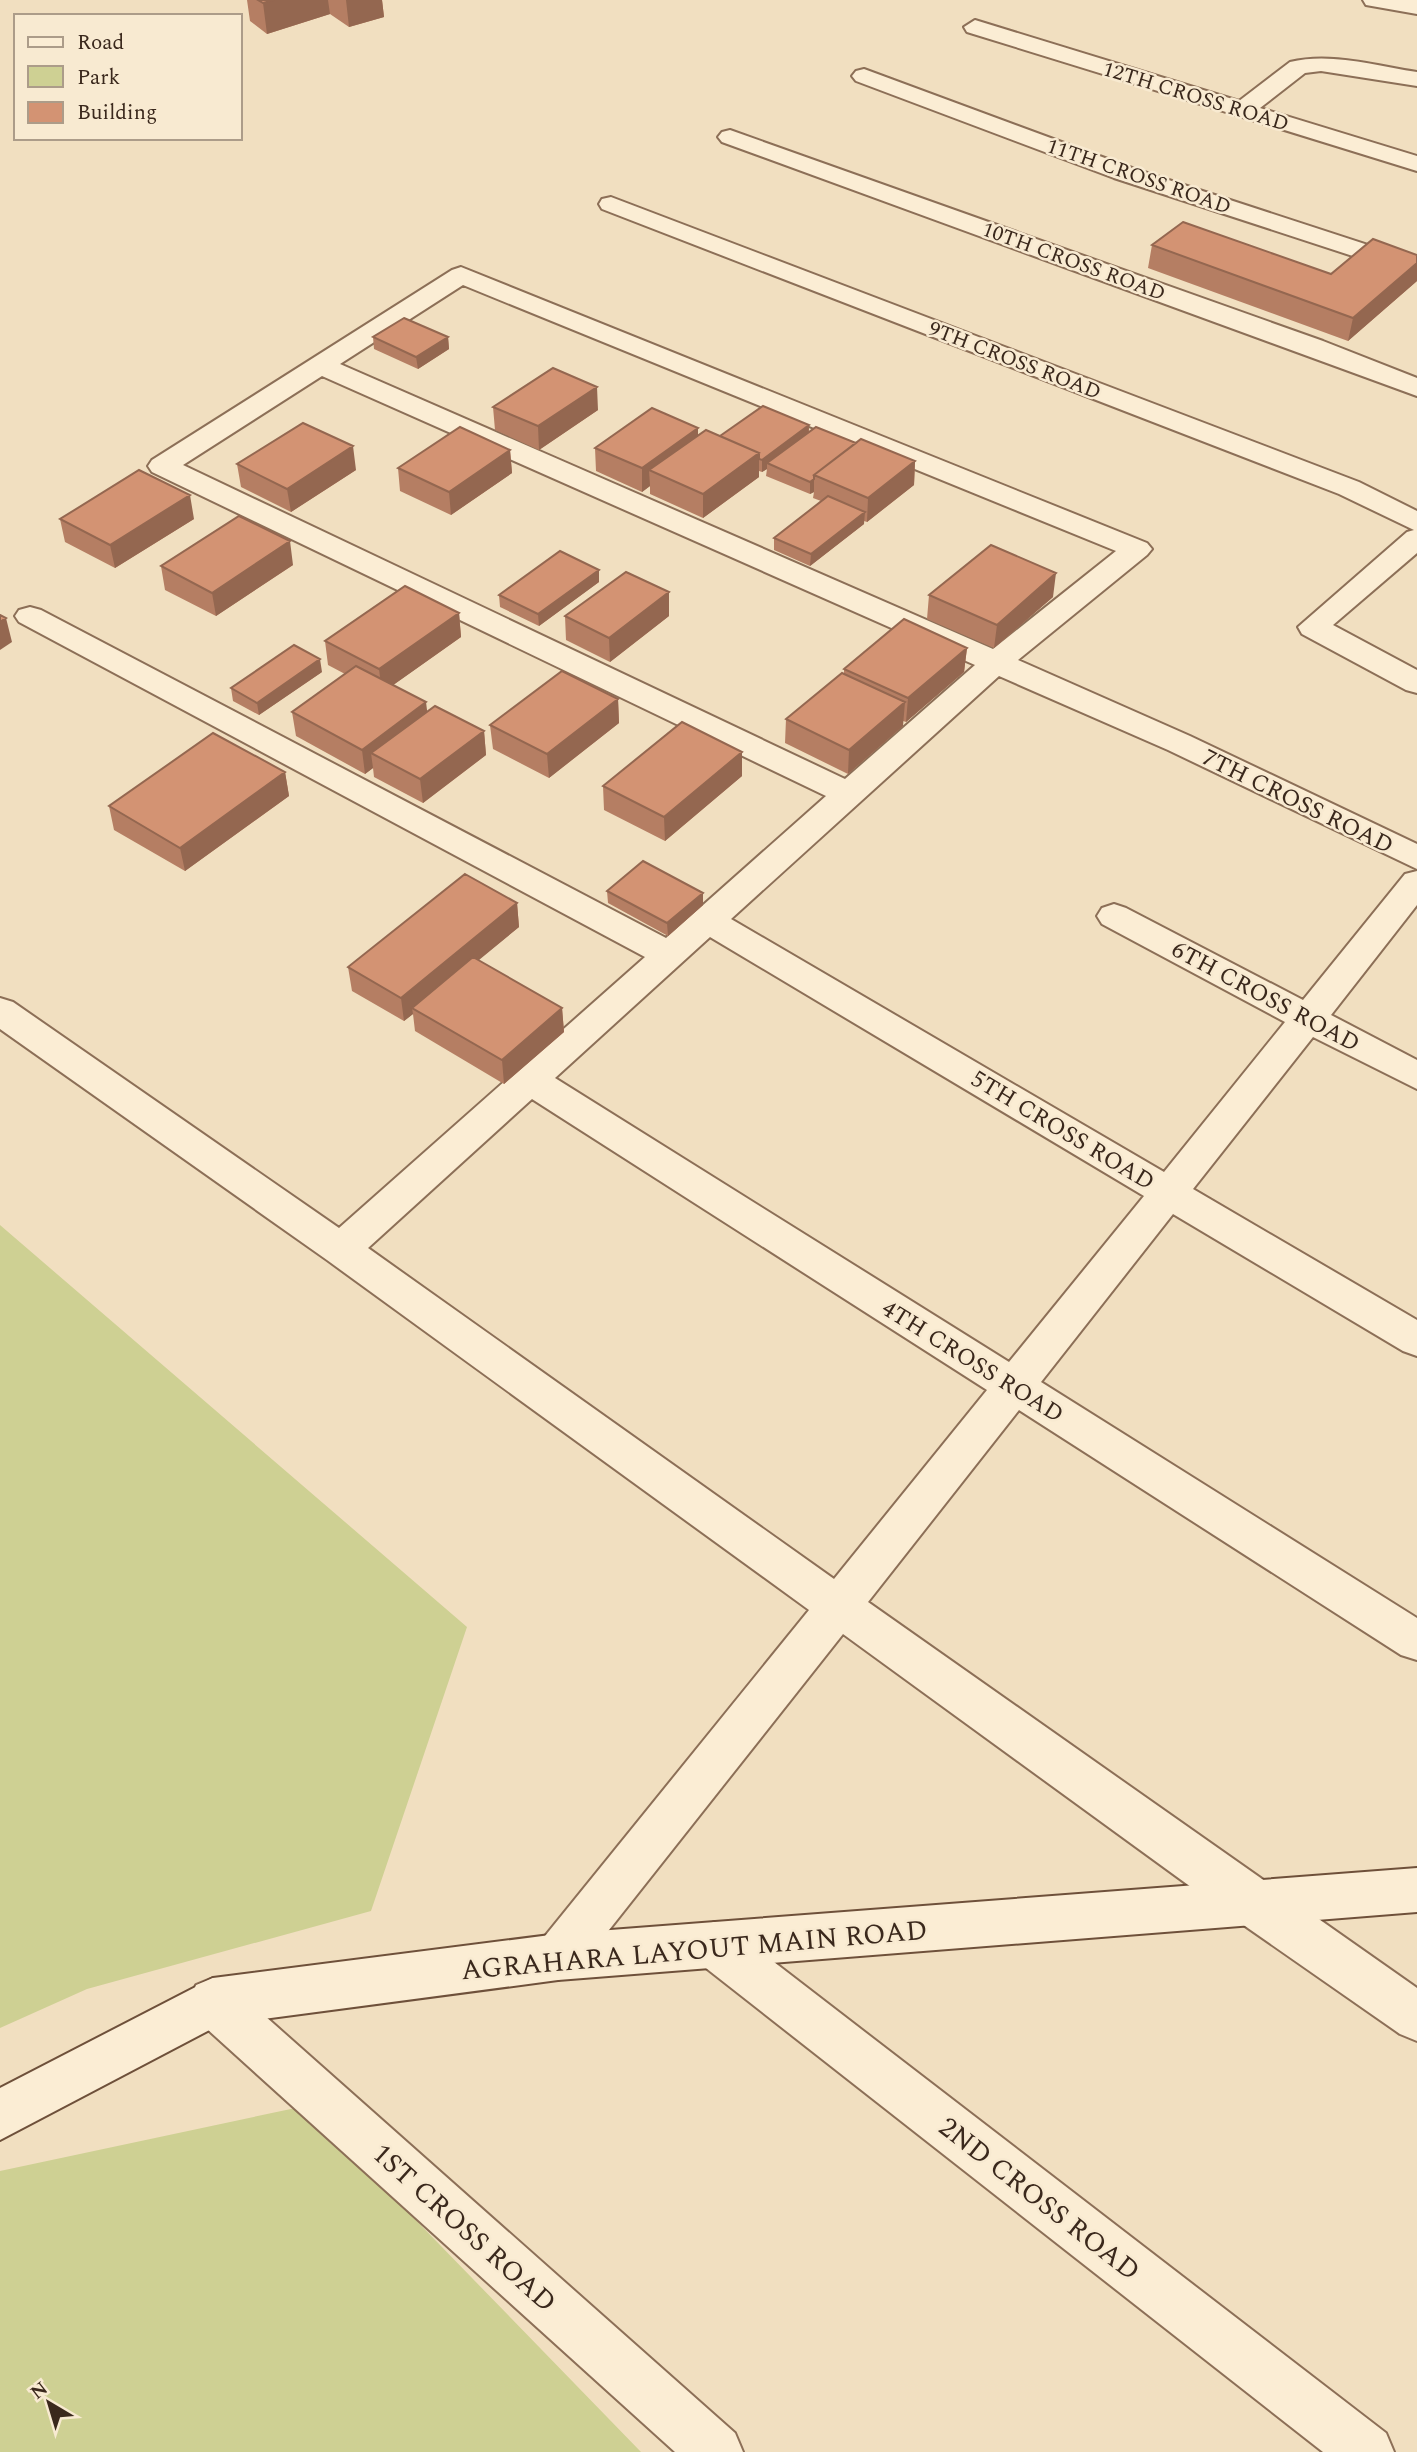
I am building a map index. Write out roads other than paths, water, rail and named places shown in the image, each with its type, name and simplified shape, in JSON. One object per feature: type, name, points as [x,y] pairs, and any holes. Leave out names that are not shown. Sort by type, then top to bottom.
[{"type":"street","points":[[1374,0],[1417,7]]},
{"type":"street","name":"12TH CROSS ROAD","points":[[975,27],[1417,164]]},
{"type":"street","points":[[1243,110],[1298,67],[1321,64],[1417,79]]},
{"type":"street","name":"11TH CROSS ROAD","points":[[864,76],[1123,173],[1417,269]]},
{"type":"street","name":"10TH CROSS ROAD","points":[[730,137],[1301,342],[1417,388]]},
{"type":"street","name":"9TH CROSS ROAD","points":[[611,204],[1349,488],[1417,522]]},
{"type":"street","points":[[341,1249],[670,955],[994,664],[1137,549],[461,275],[162,466],[849,794]]},
{"type":"street","name":"7TH CROSS ROAD","points":[[320,365],[994,664],[1179,743],[1417,858]]},
{"type":"street","points":[[1417,538],[1313,627],[1417,682]]},
{"type":"street","points":[[30,617],[670,955]]},
{"type":"street","points":[[558,1957],[1417,882]]},
{"type":"street","name":"6TH CROSS ROAD","points":[[1114,916],[1417,1076]]},
{"type":"street","name":"5TH CROSS ROAD","points":[[709,920],[1417,1340]]},
{"type":"street","points":[[0,1011],[341,1249],[1252,1903],[1417,2017]]},
{"type":"street","name":"4TH CROSS ROAD","points":[[530,1080],[1417,1640]]},
{"type":"street","name":"AGRAHARA LAYOUT MAIN ROAD","points":[[0,2115],[213,2002],[558,1957],[1417,1890]]},
{"type":"street","name":"2ND CROSS ROAD","points":[[714,1945],[1357,2449]]},
{"type":"street","name":"1ST CROSS ROAD","points":[[213,2002],[716,2452]]}]
